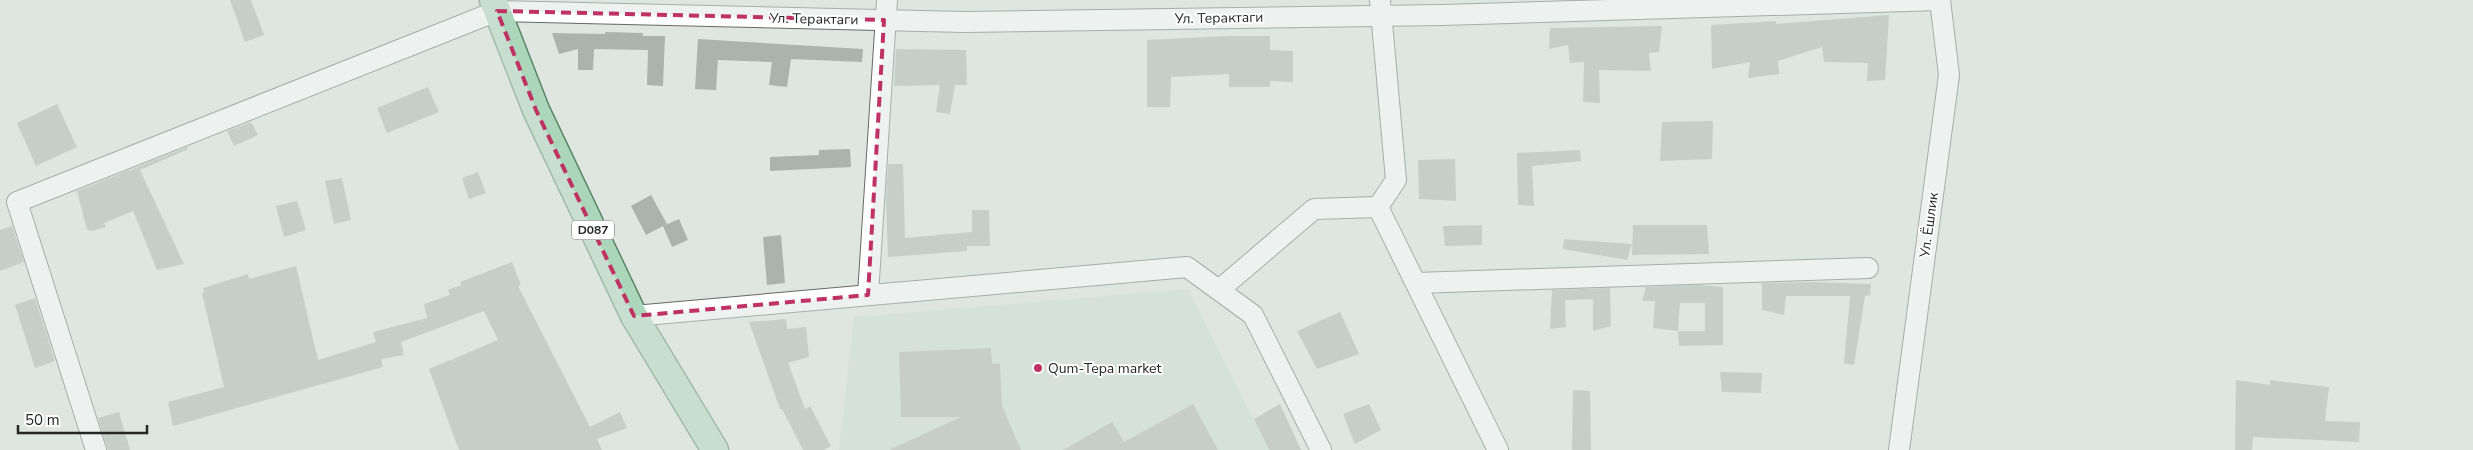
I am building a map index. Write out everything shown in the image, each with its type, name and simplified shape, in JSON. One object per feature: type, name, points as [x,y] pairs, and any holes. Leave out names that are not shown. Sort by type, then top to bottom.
[{"type":"main road","name":"D087","points":[[495,6],[536,110],[634,316],[715,450]]},
{"type":"street","points":[[868,295],[884,20],[887,0]]},
{"type":"street","name":"Ул. Терактаги","points":[[495,6],[964,22],[1381,8],[1940,0]]},
{"type":"street","name":"Ул. Ёшлик","points":[[1899,450],[1949,75],[1940,0]]},
{"type":"street","points":[[96,450],[9,206],[495,6]]},
{"type":"street","points":[[1378,207],[1396,180],[1381,8]]},
{"type":"street","points":[[1378,207],[1498,450]]},
{"type":"street","points":[[1219,290],[1314,208],[1378,207]]},
{"type":"street","points":[[634,316],[1187,267],[1253,316],[1321,450]]},
{"type":"street","points":[[1416,283],[1868,268]]},
{"type":"highlighted area","points":[[497,11],[884,20],[868,295],[634,316],[536,110]]},
{"type":"shaded area","name":"Qum-Tepa market","points":[[1188,289],[1269,450],[839,450],[854,317]]},
{"type":"building","points":[[230,0],[251,0],[264,35],[245,42]]},
{"type":"building","points":[[1889,15],[1885,80],[1867,81],[1868,63],[1824,62],[1822,47],[1778,61],[1779,74],[1748,78],[1750,62],[1712,69],[1711,25],[1776,21],[1776,24]]},
{"type":"building","points":[[1662,26],[1659,52],[1649,53],[1651,71],[1599,70],[1600,103],[1583,102],[1584,62],[1570,63],[1568,45],[1549,49],[1550,28]]},
{"type":"building","points":[[605,32],[643,33],[643,36],[665,36],[663,86],[647,85],[648,50],[594,49],[593,70],[578,70],[578,49],[559,54],[552,33],[605,34]]},
{"type":"building","points":[[1270,36],[1270,50],[1293,51],[1293,82],[1270,81],[1270,87],[1229,87],[1229,74],[1171,77],[1170,107],[1147,107],[1147,40]]},
{"type":"building","points":[[698,39],[863,49],[862,62],[791,59],[787,87],[769,85],[772,62],[718,60],[716,90],[695,89]]},
{"type":"building","points":[[896,49],[966,50],[967,85],[955,85],[950,114],[936,112],[940,85],[894,86]]},
{"type":"building","points":[[428,87],[439,112],[387,133],[377,108]]},
{"type":"building","points":[[57,104],[77,147],[36,166],[17,123]]},
{"type":"building","points":[[1713,121],[1712,159],[1660,161],[1662,122]]},
{"type":"building","points":[[251,122],[258,135],[234,146],[227,131]]},
{"type":"building","points":[[187,147],[188,149],[184,151],[140,170],[184,264],[157,270],[133,211],[104,223],[106,227],[91,231],[87,230],[77,191]]},
{"type":"building","points":[[850,149],[851,167],[770,171],[770,157],[819,155],[819,150]]},
{"type":"building","points":[[1580,150],[1581,161],[1532,166],[1534,206],[1518,205],[1517,153]]},
{"type":"building","points":[[1455,159],[1456,201],[1419,199],[1418,160]]},
{"type":"building","points":[[888,164],[903,164],[905,238],[972,232],[972,210],[989,210],[990,246],[967,246],[967,251],[888,257],[886,199]]},
{"type":"building","points":[[478,172],[486,193],[469,199],[462,178]]},
{"type":"building","points":[[342,178],[351,220],[334,224],[325,181]]},
{"type":"building","points":[[651,195],[667,224],[646,235],[631,206]]},
{"type":"building","points":[[297,201],[306,230],[284,237],[276,206]]},
{"type":"building","points":[[679,219],[688,240],[672,247],[663,226]]},
{"type":"building","points":[[1482,225],[1482,245],[1445,246],[1443,226]]},
{"type":"building","points":[[1633,225],[1707,225],[1709,254],[1632,255]]},
{"type":"building","points":[[12,226],[24,262],[0,271],[0,230]]},
{"type":"building","points":[[781,235],[785,283],[767,285],[763,237]]},
{"type":"building","points":[[1564,239],[1632,244],[1627,260],[1563,249]]},
{"type":"building","points":[[512,262],[521,285],[518,286],[590,427],[620,412],[627,428],[597,439],[602,450],[459,450],[429,369],[498,340],[484,311],[401,342],[404,355],[381,359],[383,367],[173,426],[168,402],[224,387],[202,293],[204,293],[203,288],[248,274],[249,279],[296,266],[318,360],[376,342],[373,332],[427,318],[424,304],[450,295],[448,290],[461,285],[460,282]]},
{"type":"building","points":[[1762,283],[1871,284],[1870,295],[1865,296],[1854,365],[1844,363],[1850,296],[1786,296],[1784,315],[1762,310]]},
{"type":"building","points":[[1700,285],[1723,287],[1723,345],[1679,346],[1678,331],[1653,328],[1655,301],[1642,301],[1646,287]],"holes":[[[1680,303],[1705,303],[1705,331],[1678,331]]]},
{"type":"building","points":[[1610,288],[1611,326],[1593,331],[1593,299],[1565,300],[1566,327],[1550,329],[1552,290]]},
{"type":"building","points":[[35,298],[55,361],[35,368],[15,305]]},
{"type":"building","points":[[1340,312],[1359,354],[1317,369],[1297,331]]},
{"type":"building","points":[[786,319],[787,329],[806,327],[809,357],[788,363],[805,409],[810,406],[831,446],[824,450],[803,450],[782,409],[780,409],[749,322]]},
{"type":"building","points":[[991,348],[992,363],[1000,364],[1002,406],[1021,450],[889,450],[961,417],[901,417],[899,352]]},
{"type":"building","points":[[1720,372],[1762,373],[1761,393],[1722,392]]},
{"type":"building","points":[[2236,380],[2270,385],[2270,380],[2329,387],[2325,421],[2360,422],[2359,442],[2253,437],[2252,450],[2235,450]]},
{"type":"building","points":[[1573,390],[1590,391],[1591,450],[1572,450]]},
{"type":"building","points":[[1193,404],[1218,450],[1063,450],[1112,422],[1124,442]]},
{"type":"building","points":[[1280,404],[1301,450],[1269,450],[1254,419]]},
{"type":"building","points":[[1369,404],[1381,430],[1355,444],[1343,414]]},
{"type":"building","points":[[119,412],[130,450],[108,450],[98,418]]},
{"type":"place","name":"Qum-Tepa market","points":[[1038,368]]}]
